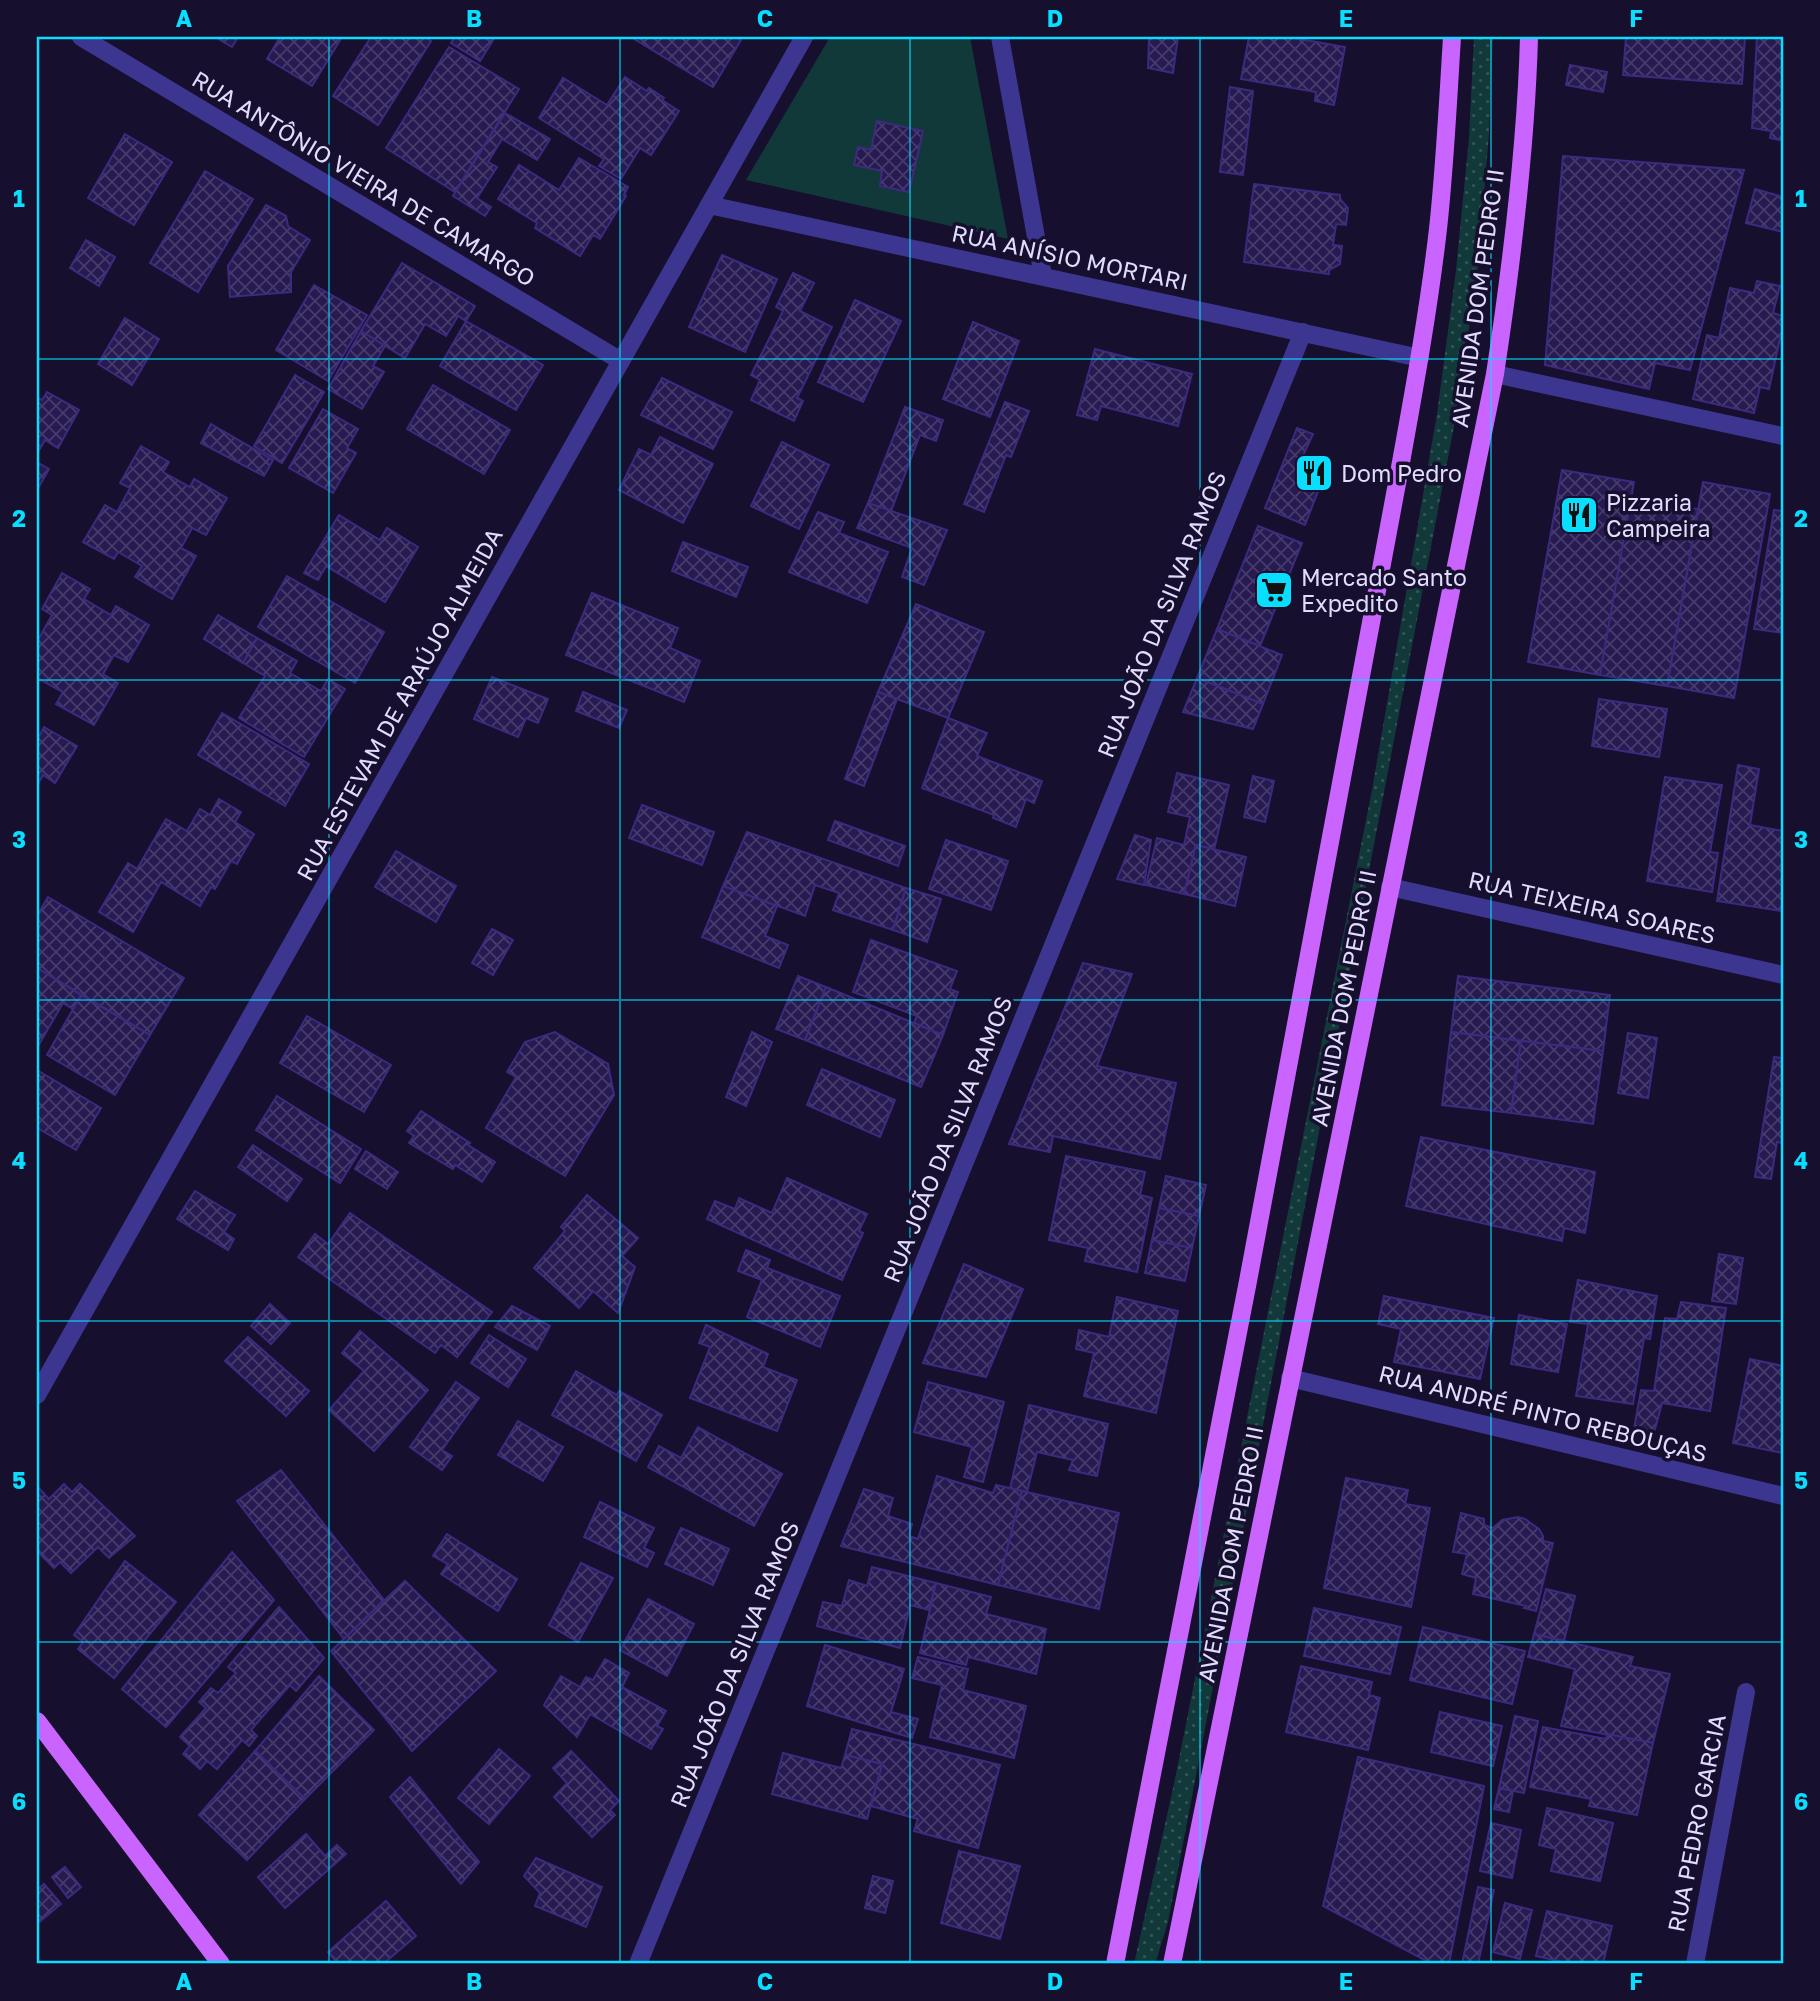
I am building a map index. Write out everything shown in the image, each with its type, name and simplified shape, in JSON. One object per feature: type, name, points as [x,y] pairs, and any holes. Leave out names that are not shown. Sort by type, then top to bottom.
[{"type":"main road","name":"AVENIDA DOM PEDRO II","points":[[1115,1964],[1248,1281],[1420,358],[1438,227],[1448,117],[1451,37]]},
{"type":"main road","name":"AVENIDA DOM PEDRO II","points":[[1172,1964],[1494,374],[1507,295],[1522,158],[1529,37]]},
{"type":"main road","points":[[37,1721],[221,1964]]},
{"type":"street","name":"RUA ANTÔNIO VIEIRA DE CAMARGO","points":[[82,37],[621,362]]},
{"type":"street","name":"RUA ESTEVAM DE ARAÚJO ALMEIDA","points":[[37,1395],[804,37]]},
{"type":"street","points":[[1000,37],[1043,276]]},
{"type":"street","name":"RUA ANÍSIO MORTARI","points":[[709,205],[1420,358]]},
{"type":"street","name":"RUA JOÃO DA SILVA RAMOS","points":[[638,1964],[1303,332]]},
{"type":"street","points":[[1494,374],[1783,436]]},
{"type":"street","name":"RUA TEIXEIRA SOARES","points":[[1390,887],[1783,975]]},
{"type":"street","name":"RUA ANDRÉ PINTO REBOUÇAS","points":[[1290,1378],[1783,1496]]},
{"type":"street","name":"RUA PEDRO GARCIA","points":[[1695,1964],[1746,1692]]},
{"type":"green space","points":[[830,37],[970,37],[1008,239],[746,180]]},
{"type":"green space","points":[[1474,37],[1493,37],[1489,133],[1478,269],[1455,421],[1168,1922],[1155,1964],[1134,1964],[1175,1779],[1372,790],[1437,414],[1456,270],[1469,138]]},
{"type":"building","points":[[215,37],[238,37],[232,47]]},
{"type":"building","points":[[280,37],[342,37],[312,86],[267,59]]},
{"type":"building","points":[[371,37],[425,37],[431,41],[378,125],[333,96]]},
{"type":"building","points":[[455,37],[495,37],[480,61],[451,43]]},
{"type":"building","points":[[631,37],[735,37],[741,40],[713,87]]},
{"type":"building","points":[[1149,37],[1178,37],[1173,73],[1148,68]]},
{"type":"building","points":[[1249,37],[1289,37],[1345,47],[1334,105],[1315,101],[1316,92],[1241,79]]},
{"type":"building","points":[[1626,37],[1745,37],[1742,84],[1623,75]]},
{"type":"building","points":[[1757,37],[1783,37],[1783,141],[1770,138],[1771,131],[1752,128]]},
{"type":"building","points":[[449,47],[519,89],[455,192],[386,148]]},
{"type":"building","points":[[1570,65],[1607,72],[1603,92],[1566,85]]},
{"type":"building","points":[[625,77],[647,91],[649,88],[679,111],[651,155],[640,148],[621,179],[599,166],[604,159],[539,118],[563,78],[607,105]]},
{"type":"building","points":[[1230,87],[1253,91],[1243,175],[1220,172]]},
{"type":"building","points":[[505,113],[550,139],[537,160],[502,139],[488,162],[497,167],[477,198],[491,207],[485,216],[453,196]]},
{"type":"building","points":[[877,121],[923,131],[909,192],[880,186],[882,171],[854,165],[858,147],[871,150]]},
{"type":"building","points":[[125,134],[172,162],[134,225],[88,198]]},
{"type":"building","points":[[1563,156],[1744,170],[1690,370],[1655,363],[1649,389],[1545,365]]},
{"type":"building","points":[[579,158],[628,187],[624,195],[626,196],[600,239],[593,235],[580,256],[535,228],[537,223],[498,199],[519,165],[559,190]]},
{"type":"building","points":[[205,171],[253,199],[198,292],[150,263]]},
{"type":"building","points":[[1254,184],[1340,195],[1348,208],[1346,225],[1336,224],[1333,245],[1342,246],[1340,264],[1329,270],[1329,274],[1244,262]]},
{"type":"building","points":[[1755,189],[1783,197],[1783,232],[1746,223]]},
{"type":"building","points":[[266,205],[286,216],[288,226],[310,240],[291,272],[291,292],[230,297],[228,266]]},
{"type":"building","points":[[86,240],[115,257],[99,286],[70,268]]},
{"type":"building","points":[[722,255],[777,279],[745,352],[689,327]]},
{"type":"building","points":[[402,263],[475,306],[466,321],[458,316],[446,336],[425,324],[405,358],[361,331]]},
{"type":"building","points":[[793,273],[814,283],[800,311],[832,327],[797,398],[803,401],[794,421],[751,400],[760,380],[751,375],[783,311],[776,307]]},
{"type":"building","points":[[1757,281],[1780,286],[1773,313],[1783,316],[1783,325],[1769,389],[1760,387],[1754,413],[1693,399],[1707,335],[1719,338],[1730,288],[1754,293]]},
{"type":"building","points":[[314,285],[367,315],[328,381],[276,350]]},
{"type":"building","points":[[855,300],[901,321],[863,402],[818,382]]},
{"type":"building","points":[[125,318],[159,339],[132,385],[98,364]]},
{"type":"building","points":[[466,321],[543,365],[516,410],[440,366]]},
{"type":"building","points":[[973,322],[1019,341],[990,417],[943,399]]},
{"type":"building","points":[[361,331],[385,346],[373,366],[384,372],[362,409],[328,389]]},
{"type":"building","points":[[1095,349],[1192,374],[1178,426],[1101,406],[1097,420],[1077,415]]},
{"type":"building","points":[[295,375],[324,392],[282,463],[254,446]]},
{"type":"building","points":[[662,378],[732,412],[713,449],[641,415]]},
{"type":"building","points":[[433,385],[510,430],[484,474],[407,429]]},
{"type":"building","points":[[47,392],[79,410],[58,448],[45,440],[37,454],[37,397],[42,400]]},
{"type":"building","points":[[1005,402],[1029,411],[1011,457],[1006,455],[984,512],[964,504]]},
{"type":"building","points":[[905,407],[943,420],[936,441],[920,435],[891,511],[868,503]]},
{"type":"building","points":[[323,409],[358,429],[347,448],[356,453],[333,493],[289,468]]},
{"type":"building","points":[[211,424],[273,460],[264,476],[201,443]]},
{"type":"building","points":[[1297,428],[1313,434],[1302,458],[1327,468],[1305,525],[1265,508]]},
{"type":"building","points":[[660,437],[713,464],[683,523],[619,490],[639,449],[651,455]]},
{"type":"building","points":[[782,442],[829,465],[799,529],[751,506]]},
{"type":"building","points":[[141,446],[169,462],[163,472],[190,487],[194,479],[227,498],[206,535],[192,528],[181,548],[196,556],[172,599],[135,577],[142,566],[118,552],[114,559],[83,542],[105,505],[117,512],[130,488],[120,483]]},
{"type":"building","points":[[37,462],[49,469],[37,490]]},
{"type":"building","points":[[1562,470],[1634,482],[1600,675],[1528,662]]},
{"type":"building","points":[[1703,482],[1770,494],[1734,698],[1667,686]]},
{"type":"building","points":[[1631,498],[1698,509],[1667,686],[1600,675]]},
{"type":"building","points":[[868,503],[947,530],[924,585],[902,577],[912,548],[857,528]]},
{"type":"building","points":[[1774,510],[1783,511],[1783,633],[1754,629]]},
{"type":"building","points":[[818,512],[844,522],[839,533],[888,552],[867,603],[789,572]]},
{"type":"building","points":[[339,515],[380,540],[387,528],[418,547],[385,602],[326,566],[318,580],[304,573]]},
{"type":"building","points":[[1258,526],[1302,543],[1260,646],[1217,629]]},
{"type":"building","points":[[683,542],[748,567],[736,597],[672,571]]},
{"type":"building","points":[[62,573],[90,589],[84,599],[111,615],[116,606],[149,625],[128,662],[114,655],[103,674],[118,683],[94,725],[56,704],[63,692],[39,679],[37,683],[37,637],[39,638],[52,615],[42,609]]},
{"type":"building","points":[[287,576],[384,632],[355,683],[258,627]]},
{"type":"building","points":[[592,593],[678,628],[670,648],[700,661],[684,702],[566,655]]},
{"type":"building","points":[[916,604],[984,632],[948,718],[878,692]]},
{"type":"building","points":[[218,615],[257,638],[243,663],[204,639]]},
{"type":"building","points":[[1217,629],[1282,655],[1263,704],[1197,678]]},
{"type":"building","points":[[257,638],[297,661],[290,673],[321,691],[328,679],[345,689],[304,757],[239,718],[265,676],[243,663]]},
{"type":"building","points":[[492,677],[548,699],[538,723],[526,718],[518,737],[474,719]]},
{"type":"building","points":[[1197,678],[1263,704],[1253,729],[1183,712]]},
{"type":"building","points":[[583,692],[627,710],[619,728],[576,711]]},
{"type":"building","points":[[878,692],[897,699],[864,786],[845,779]]},
{"type":"building","points":[[1599,699],[1667,709],[1659,757],[1592,746]]},
{"type":"building","points":[[222,713],[309,764],[285,806],[198,755]]},
{"type":"building","points":[[948,718],[987,733],[977,756],[1042,781],[1034,803],[1026,799],[1016,827],[993,818],[994,815],[922,788]]},
{"type":"building","points":[[44,727],[77,746],[55,783],[43,775],[37,786],[37,733],[40,735]]},
{"type":"building","points":[[1738,765],[1759,769],[1750,825],[1783,831],[1782,911],[1717,901]]},
{"type":"building","points":[[1177,773],[1229,785],[1214,850],[1196,845],[1184,894],[1146,885],[1157,838],[1184,845],[1190,817],[1168,812]]},
{"type":"building","points":[[1253,776],[1274,781],[1265,822],[1244,817]]},
{"type":"building","points":[[1665,777],[1722,785],[1710,852],[1718,853],[1712,892],[1647,881]]},
{"type":"building","points":[[219,799],[241,812],[235,822],[254,834],[237,864],[231,861],[215,889],[211,887],[200,906],[161,882],[133,932],[99,912],[128,863],[137,869],[166,819],[187,831],[200,809],[210,815]]},
{"type":"building","points":[[642,805],[714,832],[702,865],[629,838]]},
{"type":"building","points":[[835,821],[905,846],[898,866],[828,840]]},
{"type":"building","points":[[747,832],[906,888],[893,930],[833,910],[839,893],[815,885],[805,916],[723,886]]},
{"type":"building","points":[[1135,835],[1151,840],[1144,885],[1117,879]]},
{"type":"building","points":[[946,840],[1008,861],[991,910],[929,889]]},
{"type":"building","points":[[1196,845],[1246,857],[1235,906],[1184,894]]},
{"type":"building","points":[[396,851],[456,886],[436,922],[375,887]]},
{"type":"building","points":[[723,886],[777,906],[765,936],[788,945],[779,968],[702,937]]},
{"type":"building","points":[[906,888],[941,899],[927,942],[893,930]]},
{"type":"building","points":[[48,897],[184,978],[150,1035],[37,968],[37,916]]},
{"type":"building","points":[[492,929],[513,940],[493,975],[472,963]]},
{"type":"building","points":[[871,940],[957,971],[950,989],[958,992],[943,1035],[914,1023],[917,1016],[853,992]]},
{"type":"building","points":[[1083,963],[1132,974],[1097,1066],[1176,1083],[1160,1159],[1053,1136],[1050,1152],[1009,1144]]},
{"type":"building","points":[[37,968],[81,995],[73,1009],[63,1003],[37,1048]]},
{"type":"building","points":[[798,976],[826,987],[805,1040],[776,1029]]},
{"type":"building","points":[[1458,976],[1610,995],[1603,1051],[1451,1032]]},
{"type":"building","points":[[826,987],[943,1035],[921,1087],[805,1040]]},
{"type":"building","points":[[81,995],[150,1035],[115,1095],[47,1055]]},
{"type":"building","points":[[307,1016],[391,1065],[364,1112],[280,1063]]},
{"type":"building","points":[[555,1032],[608,1064],[614,1095],[565,1176],[486,1128],[516,1077],[507,1072],[525,1042]]},
{"type":"building","points":[[752,1032],[772,1042],[746,1106],[726,1097]]},
{"type":"building","points":[[1451,1032],[1521,1041],[1511,1113],[1442,1105]]},
{"type":"building","points":[[1628,1033],[1657,1038],[1648,1098],[1618,1093]]},
{"type":"building","points":[[1521,1041],[1603,1051],[1593,1124],[1511,1113]]},
{"type":"building","points":[[1774,1057],[1783,1058],[1783,1143],[1777,1142],[1771,1179],[1755,1177]]},
{"type":"building","points":[[822,1069],[895,1100],[880,1137],[807,1105]]},
{"type":"building","points":[[37,1070],[101,1108],[76,1150],[37,1128]]},
{"type":"building","points":[[277,1096],[361,1149],[340,1183],[256,1130]]},
{"type":"building","points":[[421,1111],[495,1162],[482,1182],[455,1165],[453,1169],[409,1143],[414,1136],[407,1131]]},
{"type":"building","points":[[1421,1137],[1595,1172],[1585,1233],[1564,1228],[1562,1241],[1406,1206]]},
{"type":"building","points":[[253,1145],[302,1179],[287,1201],[238,1167]]},
{"type":"building","points":[[366,1151],[398,1172],[387,1189],[355,1169]]},
{"type":"building","points":[[1066,1156],[1145,1172],[1140,1195],[1152,1198],[1137,1272],[1085,1261],[1088,1248],[1049,1240]]},
{"type":"building","points":[[1166,1176],[1206,1185],[1199,1216],[1159,1208]]},
{"type":"building","points":[[787,1178],[867,1214],[859,1231],[863,1233],[842,1280],[707,1219],[715,1201],[735,1209],[739,1198],[772,1213]]},
{"type":"building","points":[[195,1191],[235,1215],[224,1232],[234,1239],[228,1250],[177,1219]]},
{"type":"building","points":[[587,1195],[638,1238],[622,1256],[635,1267],[618,1313],[593,1291],[579,1308],[534,1268],[565,1231],[561,1227]]},
{"type":"building","points":[[1159,1208],[1199,1216],[1192,1248],[1152,1240]]},
{"type":"building","points":[[350,1213],[492,1312],[457,1357],[441,1345],[435,1353],[298,1257],[315,1234],[328,1244]]},
{"type":"building","points":[[1152,1240],[1192,1248],[1185,1281],[1145,1273]]},
{"type":"building","points":[[746,1250],[770,1260],[767,1268],[840,1296],[820,1347],[747,1317],[762,1280],[738,1271]]},
{"type":"building","points":[[1719,1254],[1743,1258],[1736,1304],[1712,1301]]},
{"type":"building","points":[[964,1264],[1023,1289],[986,1377],[923,1363]]},
{"type":"building","points":[[1578,1280],[1657,1296],[1650,1339],[1644,1338],[1633,1404],[1576,1396],[1588,1324],[1570,1322]]},
{"type":"building","points":[[1384,1296],[1494,1318],[1480,1379],[1394,1362],[1401,1329],[1378,1324]]},
{"type":"building","points":[[1117,1297],[1178,1311],[1156,1413],[1084,1396],[1094,1353],[1076,1349],[1079,1330],[1109,1337]]},
{"type":"building","points":[[1681,1302],[1726,1308],[1710,1411],[1662,1403],[1654,1433],[1634,1429],[1641,1390],[1654,1391],[1665,1318],[1677,1319]]},
{"type":"building","points":[[270,1304],[290,1323],[271,1344],[251,1326]]},
{"type":"building","points":[[512,1306],[550,1326],[537,1350],[495,1327]]},
{"type":"building","points":[[1519,1315],[1567,1324],[1558,1372],[1511,1364]]},
{"type":"building","points":[[706,1325],[768,1354],[763,1367],[797,1380],[777,1431],[690,1398],[710,1347],[699,1343]]},
{"type":"building","points":[[360,1331],[428,1390],[374,1451],[329,1410],[364,1371],[342,1353]]},
{"type":"building","points":[[489,1335],[526,1359],[508,1387],[471,1363]]},
{"type":"building","points":[[248,1337],[309,1391],[286,1416],[225,1361]]},
{"type":"building","points":[[1750,1359],[1783,1366],[1783,1453],[1733,1443]]},
{"type":"building","points":[[576,1371],[617,1395],[619,1391],[662,1415],[636,1461],[552,1415]]},
{"type":"building","points":[[456,1382],[479,1398],[442,1450],[452,1456],[442,1470],[410,1447]]},
{"type":"building","points":[[928,1382],[1004,1402],[983,1482],[964,1477],[972,1447],[914,1432]]},
{"type":"building","points":[[1029,1405],[1108,1424],[1097,1476],[1069,1470],[1073,1460],[1037,1452],[1027,1492],[1010,1489]]},
{"type":"building","points":[[518,1421],[563,1447],[543,1481],[498,1455]]},
{"type":"building","points":[[698,1427],[782,1474],[754,1526],[648,1467],[659,1446],[681,1458]]},
{"type":"building","points":[[281,1470],[384,1600],[344,1639],[237,1501]]},
{"type":"building","points":[[937,1476],[993,1493],[996,1485],[1022,1491],[998,1585],[841,1546],[864,1489],[893,1498],[888,1516],[912,1524],[909,1536],[918,1539]]},
{"type":"building","points":[[1346,1478],[1408,1490],[1405,1504],[1430,1508],[1411,1607],[1324,1588]]},
{"type":"building","points":[[64,1484],[72,1492],[80,1484],[135,1536],[109,1558],[98,1547],[71,1573],[60,1562],[54,1568],[37,1551],[37,1486],[49,1499]]},
{"type":"building","points":[[1022,1491],[1119,1513],[1099,1609],[998,1585]]},
{"type":"building","points":[[600,1502],[654,1528],[644,1548],[654,1553],[647,1567],[584,1537]]},
{"type":"building","points":[[1461,1513],[1484,1519],[1484,1525],[1493,1528],[1502,1520],[1518,1517],[1525,1519],[1539,1529],[1543,1541],[1553,1543],[1536,1611],[1524,1608],[1526,1606],[1473,1594],[1476,1578],[1462,1574],[1467,1554],[1453,1552]]},
{"type":"building","points":[[681,1528],[729,1549],[713,1585],[665,1564]]},
{"type":"building","points":[[447,1534],[517,1579],[498,1611],[441,1574],[448,1564],[433,1556]]},
{"type":"building","points":[[232,1552],[274,1600],[166,1727],[122,1689]]},
{"type":"building","points":[[125,1561],[176,1602],[114,1678],[78,1649],[83,1642],[74,1635]]},
{"type":"building","points":[[581,1563],[613,1578],[578,1642],[549,1625]]},
{"type":"building","points":[[872,1567],[936,1583],[929,1610],[910,1605],[900,1648],[817,1626],[823,1602],[842,1606],[849,1580],[867,1586]]},
{"type":"building","points":[[405,1581],[496,1671],[412,1751],[331,1651]]},
{"type":"building","points":[[936,1583],[991,1597],[986,1614],[1046,1629],[1036,1674],[968,1657],[966,1665],[920,1653]]},
{"type":"building","points":[[1546,1589],[1575,1596],[1564,1641],[1534,1634]]},
{"type":"building","points":[[648,1599],[694,1624],[667,1676],[620,1650]]},
{"type":"building","points":[[279,1607],[324,1658],[296,1691],[290,1685],[251,1730],[257,1736],[249,1746],[242,1740],[217,1769],[207,1761],[200,1769],[183,1754],[190,1746],[180,1737],[206,1708],[199,1702],[211,1688],[218,1693],[236,1673],[228,1667]]},
{"type":"building","points":[[1314,1608],[1401,1627],[1390,1674],[1304,1656]]},
{"type":"building","points":[[1423,1627],[1525,1651],[1512,1704],[1410,1680]]},
{"type":"building","points":[[1534,1634],[1633,1657],[1630,1666],[1670,1674],[1653,1743],[1561,1726],[1575,1669],[1528,1657]]},
{"type":"building","points":[[825,1645],[904,1669],[891,1712],[918,1719],[912,1738],[807,1706]]},
{"type":"building","points":[[918,1657],[968,1669],[963,1690],[1026,1706],[1014,1758],[930,1737],[942,1685],[912,1678]]},
{"type":"building","points":[[605,1659],[629,1673],[622,1687],[666,1711],[657,1726],[663,1729],[651,1749],[590,1714],[577,1737],[544,1705],[561,1676],[580,1687],[586,1677],[593,1680]]},
{"type":"building","points":[[1301,1666],[1372,1682],[1369,1695],[1380,1698],[1368,1750],[1286,1732]]},
{"type":"building","points":[[319,1676],[374,1730],[305,1799],[255,1751]]},
{"type":"building","points":[[1440,1712],[1502,1726],[1493,1766],[1431,1752]]},
{"type":"building","points":[[1515,1716],[1538,1721],[1524,1793],[1499,1788]]},
{"type":"building","points":[[1543,1727],[1606,1739],[1607,1734],[1653,1743],[1637,1815],[1589,1806],[1591,1799],[1530,1787]]},
{"type":"building","points":[[852,1729],[1000,1765],[978,1848],[914,1831],[918,1819],[871,1806],[882,1764],[845,1755]]},
{"type":"building","points":[[499,1749],[530,1776],[489,1824],[458,1798]]},
{"type":"building","points":[[255,1751],[305,1799],[247,1860],[199,1815]]},
{"type":"building","points":[[571,1751],[619,1801],[610,1810],[615,1815],[592,1837],[554,1797],[567,1783],[553,1768]]},
{"type":"building","points":[[783,1753],[841,1768],[845,1755],[882,1764],[867,1819],[772,1794]]},
{"type":"building","points":[[1358,1757],[1484,1786],[1449,1964],[1432,1964],[1323,1906]]},
{"type":"building","points":[[410,1777],[479,1862],[461,1884],[390,1797]]},
{"type":"building","points":[[1499,1788],[1513,1791],[1509,1812],[1494,1809]]},
{"type":"building","points":[[1547,1808],[1613,1823],[1600,1881],[1551,1871],[1556,1849],[1539,1845]]},
{"type":"building","points":[[1491,1823],[1521,1830],[1512,1878],[1480,1871]]},
{"type":"building","points":[[306,1834],[325,1856],[337,1845],[346,1854],[285,1908],[258,1877]]},
{"type":"building","points":[[959,1851],[1020,1866],[1000,1939],[941,1923]]},
{"type":"building","points":[[536,1858],[602,1887],[586,1927],[535,1906],[540,1893],[524,1876]]},
{"type":"building","points":[[65,1867],[81,1887],[68,1898],[52,1877]]},
{"type":"building","points":[[873,1876],[893,1881],[885,1913],[865,1908]]},
{"type":"building","points":[[44,1884],[61,1904],[37,1924],[37,1890]]},
{"type":"building","points":[[1478,1887],[1494,1890],[1478,1964],[1462,1964]]},
{"type":"building","points":[[386,1901],[416,1936],[383,1964],[338,1964],[328,1952]]},
{"type":"building","points":[[1505,1903],[1532,1910],[1520,1959],[1493,1952]]},
{"type":"building","points":[[1547,1911],[1612,1926],[1603,1964],[1572,1964],[1536,1956]]},
{"type":"place","name":"Dom Pedro","points":[[1314,473]]},
{"type":"place","name":"Pizzaria Campeira","points":[[1579,515]]},
{"type":"place","name":"Mercado Santo Expedito","points":[[1274,590]]}]
